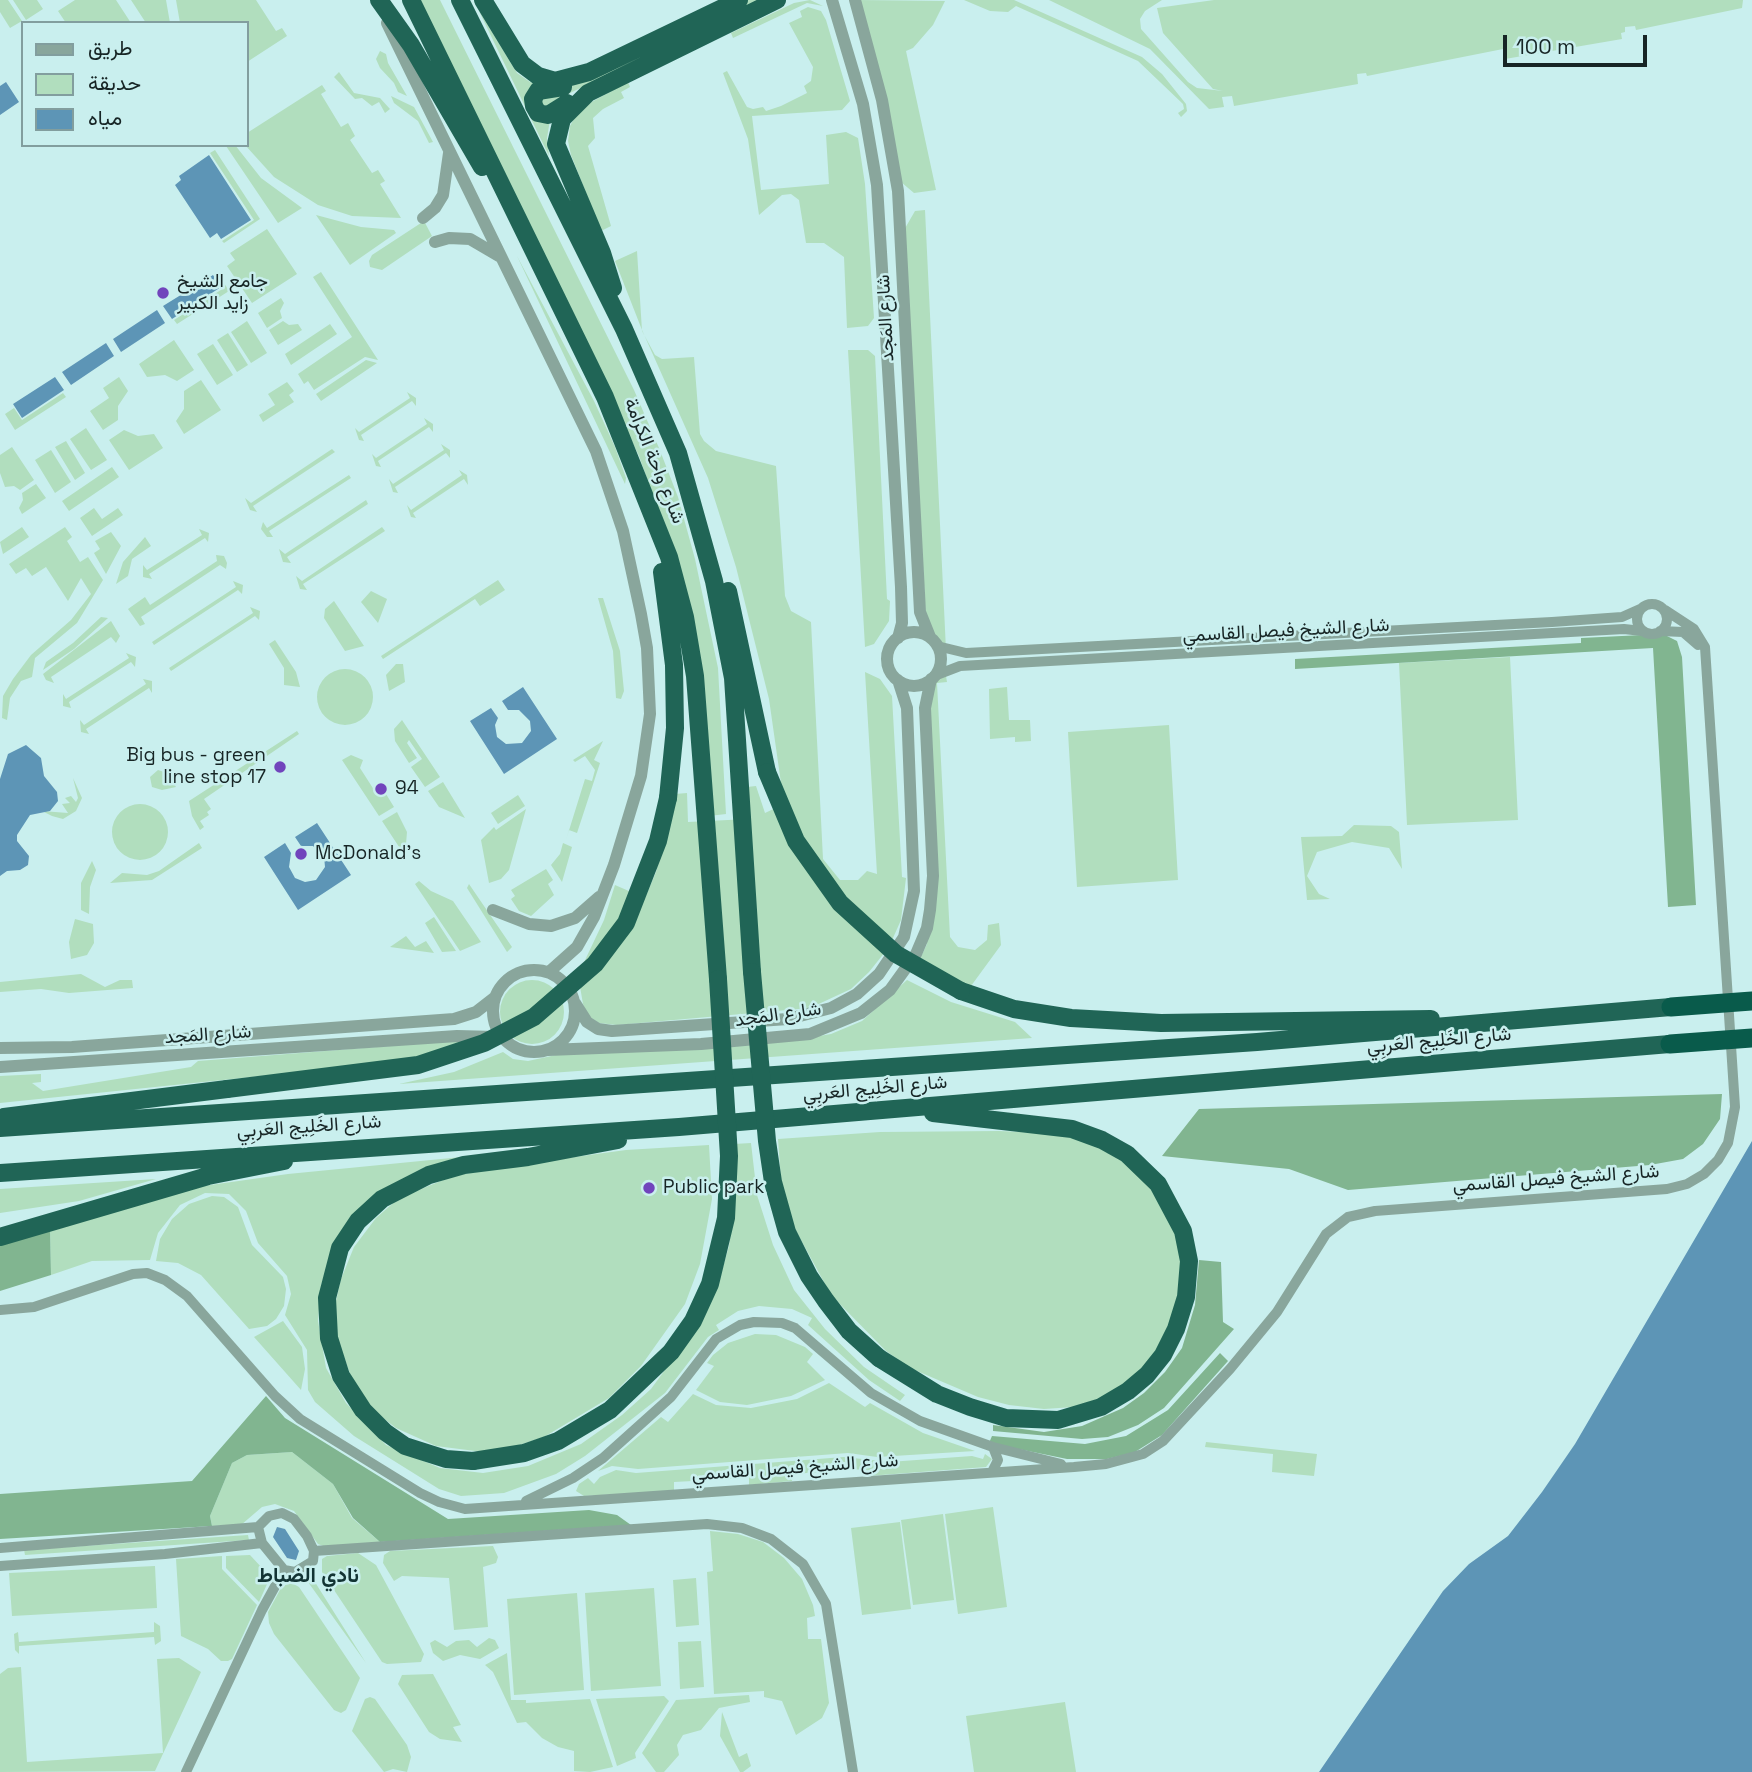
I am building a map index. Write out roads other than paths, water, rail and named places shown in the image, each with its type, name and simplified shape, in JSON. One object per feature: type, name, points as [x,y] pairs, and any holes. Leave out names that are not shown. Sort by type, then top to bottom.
[{"type":"highway","points":[[378,0],[411,45],[520,228]]},
{"type":"highway","name":"شارع واحة الكرامة","points":[[411,0],[520,228],[605,397],[630,453],[669,557],[685,617],[695,676],[729,1156],[726,1218],[710,1284],[693,1321],[671,1352],[610,1410],[558,1440],[524,1453],[473,1461],[446,1459],[405,1446],[385,1432],[363,1410],[341,1376],[329,1338],[327,1298],[340,1248],[358,1221],[382,1199],[429,1175],[464,1165],[528,1157],[679,1127]]},
{"type":"highway","name":"شارع واحة الكرامة","points":[[460,0],[624,329],[678,453],[714,581],[733,678],[751,972],[767,1141],[773,1182],[787,1232],[809,1276],[849,1331],[879,1358],[937,1394],[1006,1418],[1041,1420],[1074,1416],[1101,1407],[1128,1391],[1163,1355],[1182,1313],[1189,1277],[1187,1244],[1172,1206],[1158,1184],[1127,1154],[1102,1140],[1072,1129],[905,1109]]},
{"type":"highway","points":[[483,0],[515,55],[530,72],[555,81],[589,72]]},
{"type":"highway","points":[[739,0],[589,72],[568,86],[538,91],[533,103],[538,113],[548,115],[777,0]]},
{"type":"highway","points":[[588,93],[562,119],[556,144],[602,253],[624,329]]},
{"type":"highway","points":[[678,453],[698,499],[729,594],[767,772],[796,841],[840,903],[896,954],[961,991],[1014,1009],[1071,1018],[1161,1023],[1412,1018],[1500,1023]]},
{"type":"highway","points":[[0,1117],[418,1065],[484,1043],[534,1017],[595,964],[626,923],[658,841],[668,798],[675,728],[674,665],[655,523]]},
{"type":"highway","name":"شارع الخَلِيج العَربِي","points":[[0,1128],[1500,1023],[1752,1001]]},
{"type":"highway","name":"شارع الخَلِيج العَربِي","points":[[0,1173],[679,1127],[1752,1038]]},
{"type":"highway","points":[[0,1237],[208,1176],[354,1147]]},
{"type":"street","points":[[378,0],[596,451],[622,531],[647,648],[650,714],[640,776],[614,865],[594,918],[577,947],[550,972]]},
{"type":"street","name":"شارع المَجد","points":[[832,0],[863,104],[877,185],[901,587],[902,622],[898,638]]},
{"type":"street","name":"شارع المَجد","points":[[855,0],[882,100],[898,191],[920,602],[923,624],[934,641]]},
{"type":"street","points":[[423,218],[435,208],[446,189],[449,149]]},
{"type":"street","points":[[435,242],[449,238],[470,239],[503,260]]},
{"type":"street","points":[[1652,603],[1665,610],[1697,633],[1705,652],[1687,634],[1678,631],[1651,634],[1642,631],[1637,623],[1640,609],[1652,603]]},
{"type":"street","name":"شارع الشيخ فيصل القاسمي","points":[[934,641],[961,652],[978,652],[1552,622],[1622,617],[1640,609]]},
{"type":"street","points":[[1660,631],[1667,619],[1665,610]]},
{"type":"street","name":"شارع الشيخ فيصل القاسمي","points":[[933,678],[960,666],[1624,629],[1642,631]]},
{"type":"street","points":[[914,632],[934,641],[941,662],[933,678],[918,685],[898,680],[889,668],[888,655],[898,638],[914,632]]},
{"type":"street","name":"شارع الشيخ فيصل القاسمي","points":[[0,1310],[34,1307],[128,1275],[155,1276],[187,1296],[275,1396],[318,1432],[439,1502],[465,1509],[519,1503],[1074,1467],[1131,1459],[1163,1441],[1264,1329],[1326,1234],[1348,1217],[1375,1211],[1667,1189],[1686,1184],[1704,1174],[1718,1160],[1728,1143],[1735,1107],[1705,652]]},
{"type":"street","name":"شارع المَجد","points":[[548,1050],[701,1044],[810,1034],[861,1013],[890,990],[909,966],[922,942],[932,895],[925,708],[933,678]]},
{"type":"street","name":"شارع المَجد","points":[[575,1003],[587,1022],[612,1031],[788,1019],[831,1008],[857,994],[879,974],[904,937],[914,891],[907,708],[898,680]]},
{"type":"street","points":[[494,910],[535,925],[568,921],[596,901],[614,865]]},
{"type":"street","points":[[537,969],[550,972],[566,984],[575,1003],[570,1031],[548,1050],[519,1050],[503,1038],[493,1020],[494,998],[499,988],[515,974],[537,969]]},
{"type":"street","name":"شارع المَجد","points":[[0,1048],[72,1046],[454,1019],[476,1012],[494,998]]},
{"type":"street","name":"شارع المَجد","points":[[0,1067],[457,1036],[503,1038]]},
{"type":"street","name":"شارع الشيخ فيصل القاسمي","points":[[519,1503],[573,1478],[626,1439],[671,1397],[716,1339],[734,1328],[754,1322],[775,1322],[795,1328],[886,1403],[920,1421],[993,1447],[1074,1467]]},
{"type":"street","points":[[992,1472],[998,1460],[993,1447]]},
{"type":"street","points":[[573,1478],[572,1487],[577,1500]]},
{"type":"street","points":[[0,1548],[258,1527],[269,1516],[282,1513],[289,1515],[307,1536],[314,1551],[308,1566],[292,1573],[284,1570],[262,1543],[258,1527]]},
{"type":"street","points":[[314,1551],[706,1524],[742,1528],[771,1539],[803,1564],[826,1604],[853,1772]]},
{"type":"street","points":[[0,1566],[165,1554],[262,1543]]},
{"type":"street","points":[[186,1772],[262,1610],[284,1570]]},
{"type":"water","points":[[6,82],[19,102],[0,115],[0,86]]},
{"type":"water","points":[[209,155],[251,220],[221,239],[217,233],[210,238],[175,185],[181,180],[179,176]]},
{"type":"water","points":[[213,275],[221,287],[172,319],[163,306]]},
{"type":"water","points":[[157,310],[165,323],[121,352],[113,339]]},
{"type":"water","points":[[106,343],[114,356],[71,385],[62,372]]},
{"type":"water","points":[[55,377],[64,390],[22,418],[13,404]]},
{"type":"water","points":[[523,687],[557,739],[504,774],[470,721],[491,708],[498,718],[495,725],[497,737],[506,744],[522,743],[531,731],[530,721],[519,710],[508,710],[502,701]]},
{"type":"water","points":[[26,745],[41,758],[44,776],[57,792],[58,801],[50,811],[30,815],[17,835],[17,841],[29,856],[28,865],[0,876],[0,779],[8,754]]},
{"type":"water","points":[[317,823],[351,875],[298,910],[264,857],[285,843],[291,853],[289,867],[295,878],[305,882],[316,880],[325,867],[324,856],[313,846],[301,846],[295,837]]},
{"type":"water","points":[[1752,1141],[1752,1772],[1319,1772],[1443,1591],[1469,1564],[1508,1536],[1575,1444]]},
{"type":"water","points":[[277,1527],[285,1529],[299,1551],[296,1560],[287,1558],[273,1537]]},
{"type":"place","name":"جامع الشيخ زايد الكبير","points":[[163,293]]},
{"type":"place","name":"Big bus - green line stop 17","points":[[280,767]]},
{"type":"place","name":"94","points":[[381,789]]},
{"type":"place","name":"McDonald's","points":[[301,854]]},
{"type":"place","name":"Public park","points":[[649,1188]]},
{"type":"district","name":"نادي الضباط","points":[[308,1576]]}]
